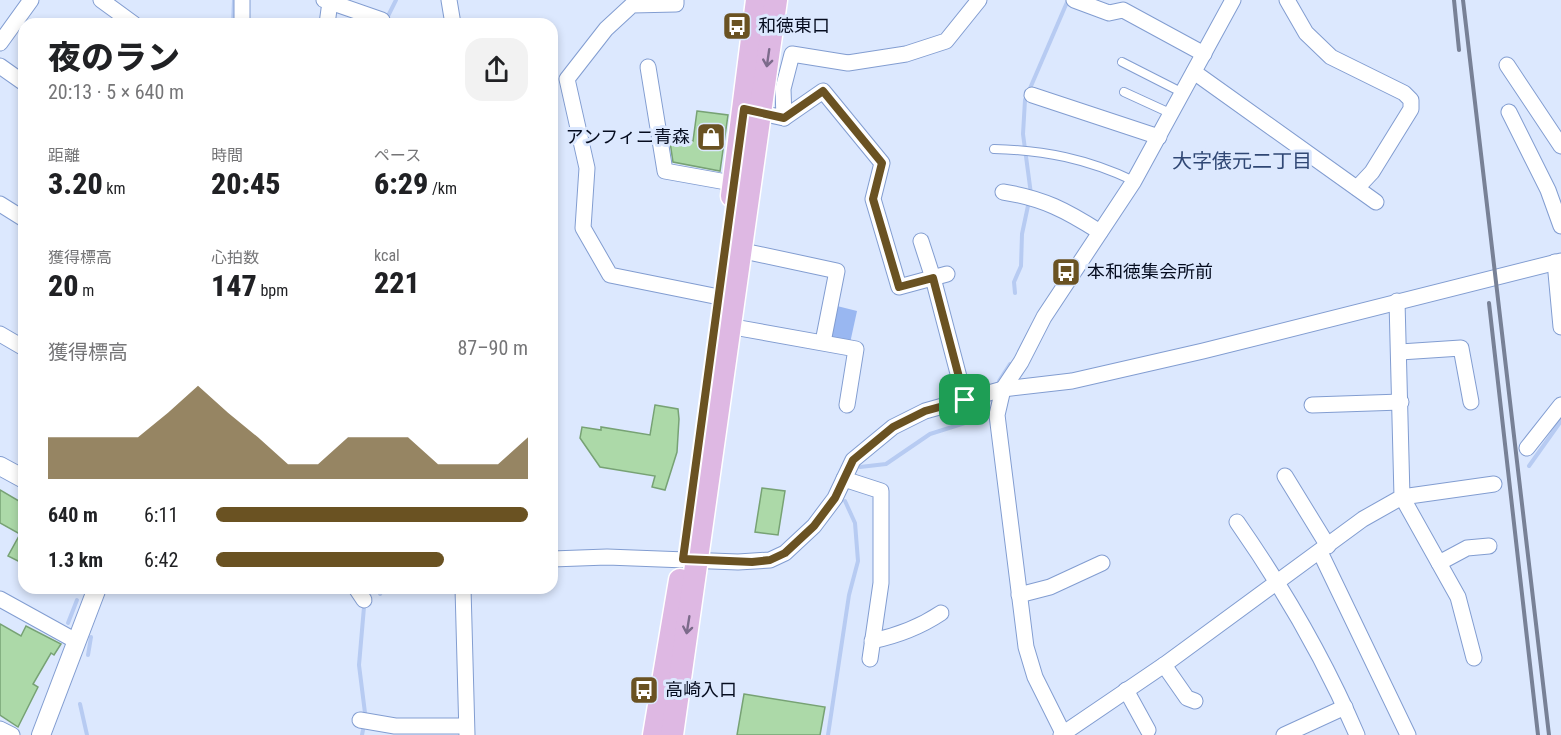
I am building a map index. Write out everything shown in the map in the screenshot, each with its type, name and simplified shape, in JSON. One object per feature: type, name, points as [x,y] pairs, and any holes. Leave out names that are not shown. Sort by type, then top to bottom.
[{"type":"main road","points":[[752,111],[758,0]]},
{"type":"main road","points":[[672,735],[719,297],[741,185],[752,111],[776,0]]},
{"type":"main road","points":[[654,735],[690,559],[728,327],[738,250],[741,185]]},
{"type":"street","points":[[0,43],[31,0]]},
{"type":"street","points":[[101,0],[126,18]]},
{"type":"street","points":[[242,0],[242,18]]},
{"type":"street","points":[[449,0],[452,18]]},
{"type":"street","points":[[676,0],[676,4],[632,5],[606,29],[567,79],[587,168],[583,228],[610,275],[719,297]]},
{"type":"street","points":[[784,118],[783,89],[792,54],[848,63],[906,54],[946,41],[979,0]]},
{"type":"street","points":[[1074,0],[1109,13],[1123,10],[1204,54]]},
{"type":"street","points":[[1233,0],[1134,181],[1044,317],[1021,362],[1003,389],[997,415],[1026,647],[1035,677],[1063,735],[1164,665],[1362,519],[1402,497],[1494,484]]},
{"type":"street","points":[[1287,0],[1298,22],[1321,49],[1331,57],[1404,93],[1411,100],[1411,110],[1372,172],[1357,188]]},
{"type":"street","points":[[327,18],[327,1],[376,18]]},
{"type":"street","points":[[1507,65],[1561,146]]},
{"type":"street","points":[[0,66],[18,79]]},
{"type":"street","points":[[648,67],[666,171],[741,185]]},
{"type":"street","points":[[1194,72],[1376,202]]},
{"type":"street","points":[[752,111],[784,118],[823,91],[882,163],[873,199],[899,287],[940,276]]},
{"type":"street","points":[[1032,95],[1159,136]]},
{"type":"street","points":[[1509,112],[1548,190],[1561,226]]},
{"type":"street","points":[[1004,192],[1037,199],[1064,209],[1100,232]]},
{"type":"street","points":[[0,204],[18,215]]},
{"type":"street","points":[[921,242],[940,276],[965,400]]},
{"type":"street","points":[[738,250],[837,271],[823,342]]},
{"type":"street","points":[[558,559],[690,559],[752,562],[770,560],[785,553],[814,526],[835,498],[853,460],[893,427],[925,411],[1003,389],[1035,387],[1083,378],[1558,262],[1561,327]]},
{"type":"street","points":[[1397,301],[1402,497],[1458,597],[1474,658]]},
{"type":"street","points":[[728,327],[856,349],[847,405]]},
{"type":"street","points":[[0,334],[18,344]]},
{"type":"street","points":[[1400,352],[1461,348],[1471,402]]},
{"type":"street","points":[[1312,405],[1401,402]]},
{"type":"street","points":[[1527,448],[1561,405]]},
{"type":"street","points":[[0,466],[18,476]]},
{"type":"street","points":[[1285,476],[1324,549],[1408,735]]},
{"type":"street","points":[[844,479],[881,491],[881,583],[870,658]]},
{"type":"street","points":[[1237,522],[1278,581],[1345,707],[1357,735]]},
{"type":"street","points":[[1439,563],[1467,548],[1490,546]]},
{"type":"street","points":[[1019,595],[1050,587],[1102,563]]},
{"type":"street","points":[[41,735],[95,594]]},
{"type":"street","points":[[360,720],[395,726],[466,731],[463,594]]},
{"type":"street","points":[[0,599],[76,641]]},
{"type":"street","points":[[872,640],[890,637],[927,623],[941,613]]},
{"type":"street","points":[[1164,665],[1187,698],[1195,701]]},
{"type":"street","points":[[1125,690],[1148,730]]},
{"type":"street","points":[[1284,735],[1345,707]]},
{"type":"street","points":[[0,729],[12,735]]},
{"type":"lane","points":[[1122,62],[1183,93]]},
{"type":"lane","points":[[1124,92],[1172,114]]},
{"type":"lane","points":[[994,149],[1025,150],[1082,160],[1134,181]]},
{"type":"shaded area","points":[[837,306],[857,311],[850,343],[830,338]]},
{"type":"building","points":[[697,111],[728,115],[720,171],[673,162],[669,135],[693,141]]},
{"type":"building","points":[[655,405],[678,409],[677,452],[665,490],[652,487],[655,476],[600,467],[580,438],[582,427],[601,430],[601,427],[650,435]]},
{"type":"building","points":[[762,488],[785,491],[778,535],[755,532]]},
{"type":"building","points":[[0,490],[18,500],[18,533],[0,523]]},
{"type":"building","points":[[18,538],[18,561],[8,556]]},
{"type":"building","points":[[0,624],[21,636],[26,626],[61,644],[54,655],[51,653],[33,684],[38,687],[18,727],[0,715]]},
{"type":"building","points":[[744,694],[825,707],[820,735],[737,735]]},
{"type":"waterway","points":[[233,18],[234,0]]},
{"type":"waterway","points":[[387,18],[396,0]]},
{"type":"waterway","points":[[1031,194],[1023,134],[1025,100],[1068,0]]},
{"type":"waterway","points":[[1015,293],[1014,282],[1021,266],[1022,234],[1029,201]]},
{"type":"waterway","points":[[999,381],[1010,364]]},
{"type":"waterway","points":[[860,467],[886,464],[930,434],[987,416]]},
{"type":"waterway","points":[[1529,466],[1561,421]]},
{"type":"waterway","points":[[828,735],[849,595],[858,561],[855,523],[845,501]]},
{"type":"waterway","points":[[68,623],[77,600]]},
{"type":"waterway","points":[[364,607],[359,665],[365,713]]},
{"type":"waterway","points":[[88,655],[91,637]]},
{"type":"waterway","points":[[80,704],[87,735]]},
{"type":"waterway","points":[[362,735],[363,730]]},
{"type":"railway","points":[[1454,0],[1459,50]]},
{"type":"railway","points":[[1463,0],[1549,735]]},
{"type":"railway","points":[[1489,303],[1538,735]]},
{"type":"place","name":"和徳東口","points":[[737,26]]},
{"type":"place","name":"アンフィニ青森","points":[[711,137]]},
{"type":"place","name":"本和徳集会所前","points":[[1066,272]]},
{"type":"place","name":"高崎入口","points":[[644,690]]},
{"type":"district","name":"大字俵元二丁目","points":[[1242,161]]},
{"type":"route","points":[[823,91],[882,163],[873,199],[899,287],[933,278],[965,400],[925,411],[893,427],[853,460],[835,498],[814,526],[785,553],[770,560],[752,562],[683,559],[744,109],[784,118],[823,91]]}]
